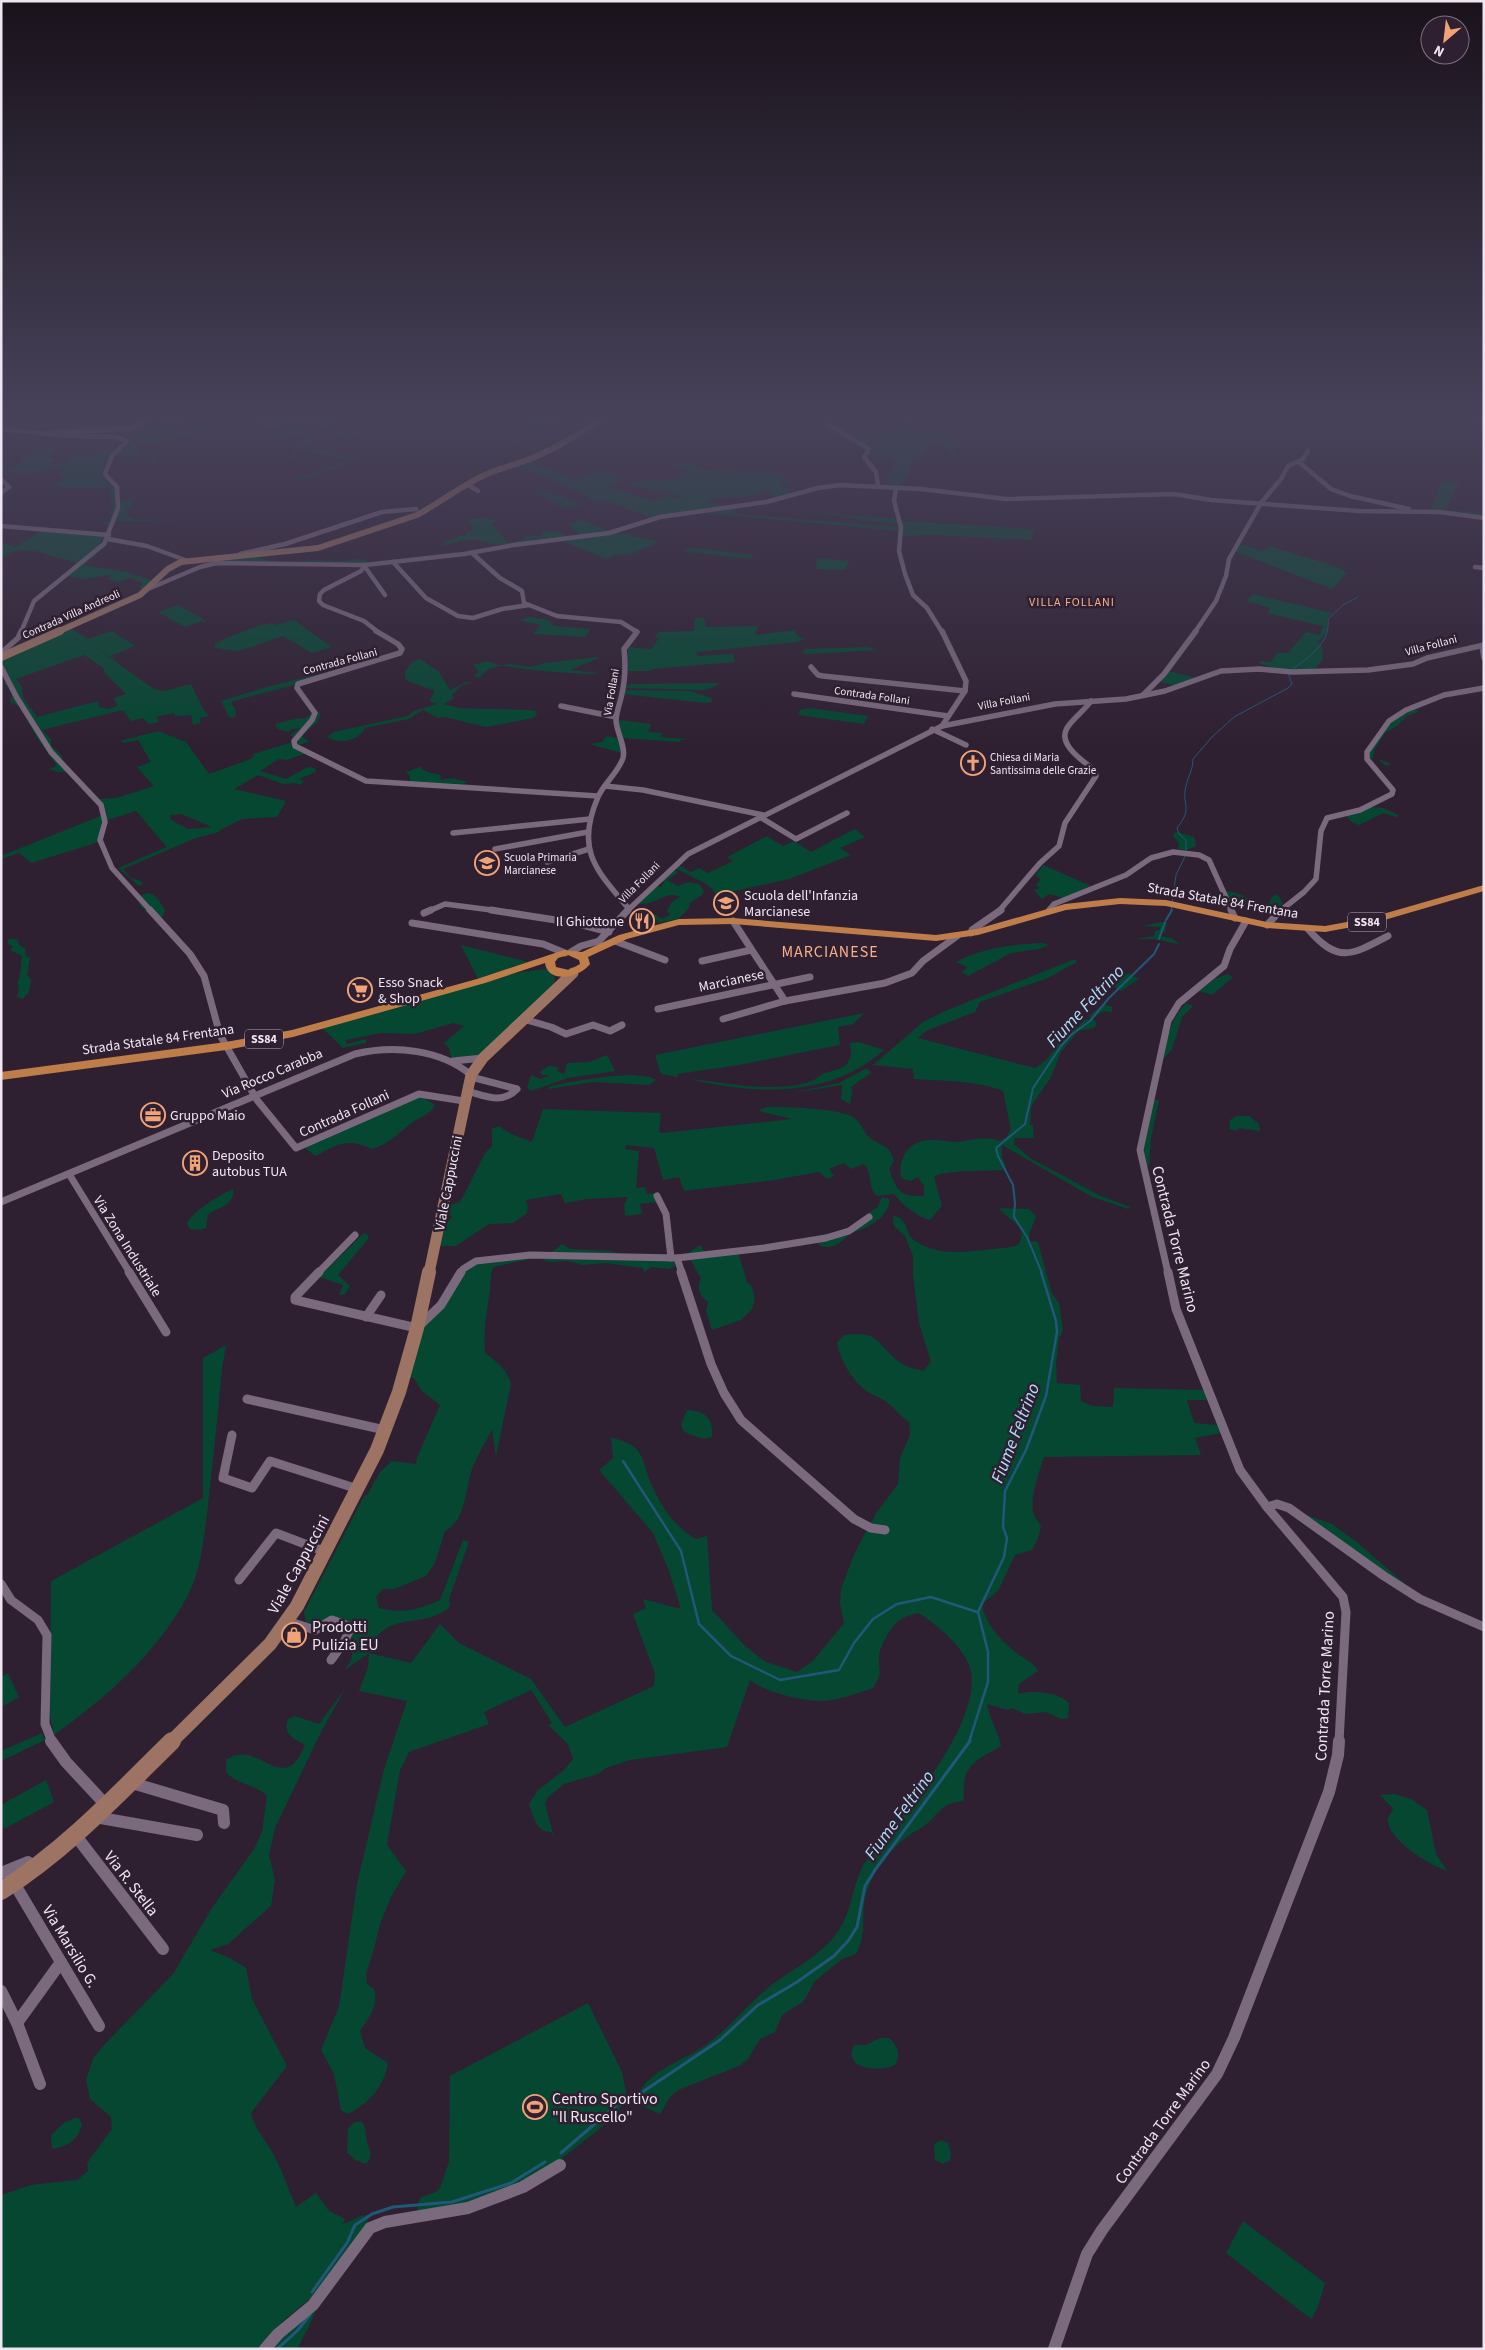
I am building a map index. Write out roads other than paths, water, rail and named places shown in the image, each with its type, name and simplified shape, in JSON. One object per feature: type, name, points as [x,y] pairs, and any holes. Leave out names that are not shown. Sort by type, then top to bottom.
[{"type":"main road","points":[[188,560],[305,550],[334,544],[388,526]]},
{"type":"main road","name":"Contrada Villa Andreoli","points":[[1,656],[134,598],[148,589],[164,571],[188,560]]},
{"type":"main road","name":"Strada Statale 84 Frentana","points":[[1,1076],[226,1046],[293,1033],[601,948],[612,936],[679,922],[733,921],[906,938],[936,938],[970,933],[1076,905],[1112,901],[1142,901],[1181,906],[1267,925],[1308,929],[1357,924],[1484,888]]},
{"type":"main road","points":[[559,984],[550,962],[573,956]]},
{"type":"main road","name":"SS84","points":[[554,970],[573,973],[581,969],[573,956]]},
{"type":"main road","name":"Strada Statale 84 Frentana","points":[[520,969],[554,970]]},
{"type":"main road","points":[[470,1070],[559,984],[573,973]]},
{"type":"main road","name":"Viale Cappuccini","points":[[1,1891],[34,1870],[76,1836],[270,1644],[288,1621],[358,1489],[385,1430],[416,1328],[470,1070]]},
{"type":"street","points":[[1,526],[108,537],[147,546],[188,560]]},
{"type":"street","points":[[1,656],[18,638],[34,601],[98,550],[108,537],[112,526]]},
{"type":"street","points":[[218,558],[285,544],[341,526]]},
{"type":"street","points":[[148,589],[200,567],[217,563],[365,566],[609,533],[632,526]]},
{"type":"street","points":[[901,526],[899,551],[904,574],[913,595],[927,608],[939,625],[966,681],[965,691],[942,726]]},
{"type":"street","points":[[1143,695],[1164,674],[1186,646],[1216,601],[1226,576],[1229,559],[1248,526]]},
{"type":"street","points":[[472,553],[500,578],[522,591],[524,594],[522,601],[529,605]]},
{"type":"street","points":[[393,562],[419,592],[461,616],[470,618],[503,609],[529,605]]},
{"type":"street","points":[[365,566],[385,595]]},
{"type":"street","name":"Contrada Follani","points":[[365,566],[354,575],[324,590],[320,594],[319,601],[323,605],[364,621],[402,648],[400,653],[376,662],[298,684],[297,688],[316,713],[294,740],[295,746],[356,777],[366,780],[466,790],[598,796]]},
{"type":"street","points":[[1475,567],[1484,568]]},
{"type":"street","name":"Via Follani","points":[[529,605],[557,616],[621,622],[637,632],[624,649],[626,662],[625,676],[616,717],[624,755],[621,764],[598,796],[590,819],[588,832],[589,849],[598,873],[629,909]]},
{"type":"street","points":[[1483,646],[1484,658]]},
{"type":"street","name":"Villa Follani","points":[[573,956],[588,945],[612,936],[629,909],[688,854],[932,729],[1055,704],[1117,701],[1164,691],[1220,672],[1259,668],[1292,672],[1368,670],[1413,664],[1427,658],[1483,646]]},
{"type":"street","name":"Contrada Follani","points":[[1,667],[17,698],[51,752],[101,804],[105,814],[106,828],[100,840],[112,868],[190,954],[204,976],[220,1035],[226,1046],[254,1095],[296,1148],[419,1094],[466,1096]]},
{"type":"street","points":[[811,667],[814,672],[823,676],[965,691]]},
{"type":"street","points":[[1267,925],[1286,905],[1310,887],[1316,879],[1322,831],[1327,818],[1360,810],[1392,794],[1393,790],[1367,759],[1367,752],[1389,721],[1406,710],[1444,695],[1484,688]]},
{"type":"street","name":"Contrada Follani","points":[[794,694],[948,716]]},
{"type":"street","points":[[970,933],[1002,910],[1040,863],[1059,846],[1065,824],[1091,786],[1096,776],[1095,770],[1075,755],[1066,742],[1066,732],[1072,722],[1081,716],[1091,702]]},
{"type":"street","points":[[561,706],[616,717]]},
{"type":"street","points":[[932,729],[966,745]]},
{"type":"street","points":[[605,786],[643,790],[762,816],[796,839],[847,813]]},
{"type":"street","points":[[453,833],[590,819]]},
{"type":"street","points":[[495,849],[588,832]]},
{"type":"street","points":[[547,862],[589,849]]},
{"type":"street","points":[[1048,911],[1054,904],[1117,879],[1151,858],[1173,852],[1199,854],[1209,860],[1234,918]]},
{"type":"street","points":[[424,913],[445,904],[575,923],[612,936],[665,960]]},
{"type":"street","points":[[733,921],[785,1001]]},
{"type":"street","name":"Contrada Torre Marino","points":[[1054,2349],[1087,2254],[1102,2230],[1217,2074],[1234,2038],[1266,1959],[1329,1792],[1338,1755],[1346,1612],[1342,1597],[1267,1507],[1240,1470],[1176,1309],[1140,1150],[1168,1021],[1179,1003],[1224,966],[1230,949],[1246,921]]},
{"type":"street","points":[[412,923],[543,944],[573,956]]},
{"type":"street","points":[[1308,929],[1322,946],[1341,955],[1356,952],[1388,936]]},
{"type":"street","points":[[723,1019],[785,1001],[885,983],[912,973],[923,961],[957,936]]},
{"type":"street","name":"Marcianese","points":[[702,961],[751,950]]},
{"type":"street","name":"Marcianese","points":[[658,1009],[810,977]]},
{"type":"street","points":[[523,1019],[551,1027],[566,1034],[593,1025],[612,1031],[622,1025]]},
{"type":"street","name":"Via Rocco Carabba","points":[[1,1202],[254,1095],[362,1052],[394,1049],[448,1061],[517,1089],[511,1097],[502,1101],[466,1096]]},
{"type":"street","name":"Via Zona Industriale","points":[[69,1174],[166,1332]]},
{"type":"street","points":[[657,1196],[666,1214],[674,1258],[711,1364],[724,1393],[741,1420],[854,1519],[871,1528],[885,1530]]},
{"type":"street","points":[[355,1235],[295,1297],[297,1302],[416,1328],[441,1306],[462,1269],[476,1261],[530,1255],[674,1258],[764,1248],[826,1238],[848,1231],[869,1217]]},
{"type":"street","points":[[366,1317],[381,1295]]},
{"type":"street","points":[[247,1399],[385,1430]]},
{"type":"street","points":[[232,1435],[223,1478],[252,1488],[270,1461],[358,1489]]},
{"type":"street","points":[[1267,1507],[1274,1504],[1282,1504],[1293,1510],[1384,1576],[1420,1599],[1484,1627]]},
{"type":"street","points":[[239,1580],[276,1533],[326,1552]]},
{"type":"street","points":[[1,1584],[11,1600],[38,1620],[47,1636],[46,1724],[51,1741],[66,1762],[106,1805]]},
{"type":"street","points":[[288,1621],[315,1630],[326,1620],[335,1619],[351,1627],[344,1642],[331,1660]]},
{"type":"street","points":[[131,1782],[223,1810],[224,1823]]},
{"type":"street","points":[[94,1817],[197,1835]]},
{"type":"street","name":"Via R. Stella","points":[[76,1836],[164,1949]]},
{"type":"street","points":[[1,1873],[28,1862],[34,1870]]},
{"type":"street","name":"Via Marsilio G.","points":[[14,1883],[99,2026]]},
{"type":"street","points":[[16,2023],[61,1962]]},
{"type":"street","points":[[1,1991],[40,2084]]},
{"type":"street","points":[[265,2349],[278,2334],[313,2305],[370,2228],[385,2222],[468,2208],[522,2187],[560,2165]]},
{"type":"waterway","name":"Fiume Feltrino","points":[[1291,670],[1311,655],[1322,643],[1328,628],[1328,619],[1343,605],[1358,597]]},
{"type":"waterway","name":"Fiume Feltrino","points":[[1186,850],[1186,840],[1179,834],[1177,828],[1185,815],[1185,792],[1193,759],[1212,737],[1234,717],[1288,688],[1292,684],[1288,673]]},
{"type":"waterway","name":"Fiume Feltrino","points":[[1171,911],[1176,875],[1186,854]]},
{"type":"waterway","name":"Fiume Feltrino","points":[[1166,920],[1172,910]]},
{"type":"waterway","name":"Fiume Feltrino","points":[[1159,939],[1165,922]]},
{"type":"waterway","name":"Fiume Feltrino","points":[[1042,1273],[1027,1237],[1014,1217],[1013,1185],[998,1156],[996,1148],[1025,1124],[1033,1088],[1061,1046],[1071,1035],[1090,1021],[1109,998],[1154,954],[1159,944]]},
{"type":"waterway","name":"Fiume Feltrino","points":[[969,1742],[988,1682],[988,1652],[978,1612],[1004,1557],[1007,1538],[1003,1527],[1005,1491],[1026,1450],[1046,1396],[1057,1332],[1056,1321],[1041,1272]]},
{"type":"waterway","points":[[623,1461],[681,1551],[699,1624],[731,1656],[780,1680],[839,1670],[854,1643],[873,1619],[897,1604],[931,1597],[977,1612]]},
{"type":"waterway","name":"Fiume Feltrino","points":[[638,2095],[720,2040],[758,2005],[797,1982],[834,1956],[848,1941],[857,1927],[865,1886],[875,1870],[970,1741]]},
{"type":"waterway","name":"Fiume Feltrino","points":[[561,2153],[620,2102]]},
{"type":"waterway","name":"Fiume Feltrino","points":[[312,2292],[347,2243],[355,2225],[372,2214],[393,2207],[452,2202],[511,2183],[545,2162]]},
{"type":"waterway","name":"Fiume Feltrino","points":[[277,2349],[297,2331],[310,2315]]},
{"type":"place","name":"Chiesa di Maria Santissima delle Grazie","points":[[973,763]]},
{"type":"place","name":"Scuola Primaria Marcianese","points":[[487,863]]},
{"type":"place","name":"Scuola dell'Infanzia Marcianese","points":[[726,903]]},
{"type":"place","name":"Il Ghiottone","points":[[642,921]]},
{"type":"place","name":"Esso Snack & Shop","points":[[360,990]]},
{"type":"place","name":"Gruppo Maio","points":[[153,1115]]},
{"type":"place","name":"Deposito autobus TUA","points":[[195,1163]]},
{"type":"place","name":"Prodotti Pulizia EU","points":[[294,1635]]},
{"type":"place","name":"Centro Sportivo \"Il Ruscello\"","points":[[535,2107]]},
{"type":"district","name":"VILLA FOLLANI","points":[[1072,602]]},
{"type":"district","name":"MARCIANESE","points":[[830,951]]}]
